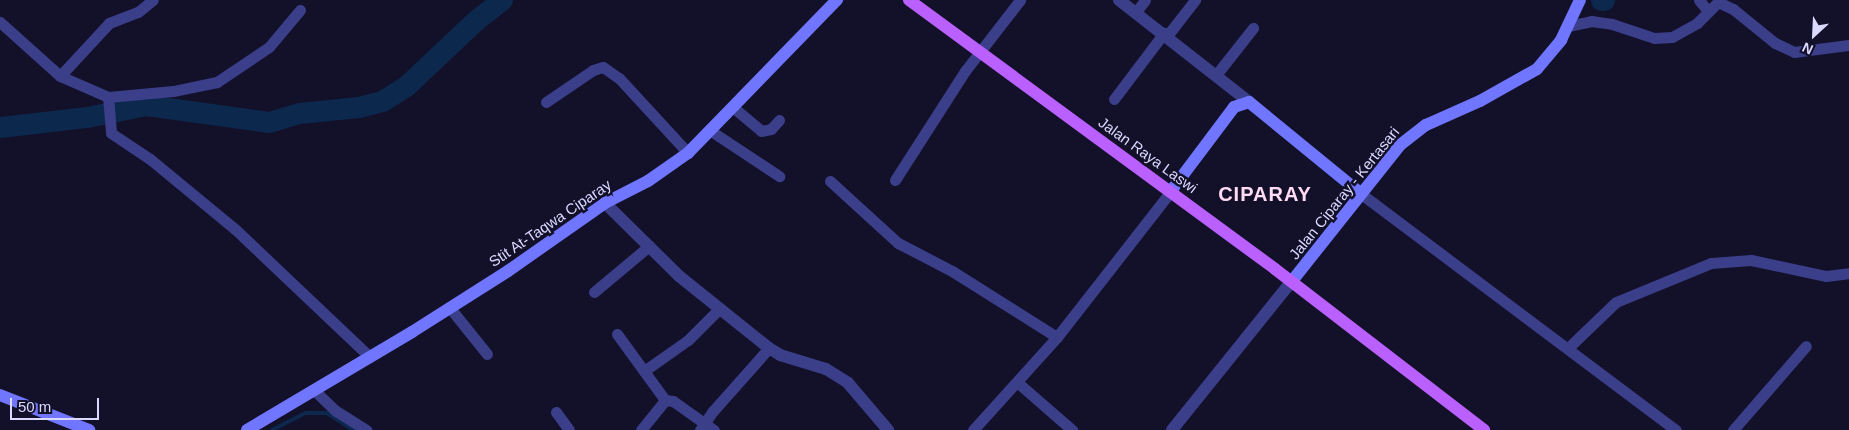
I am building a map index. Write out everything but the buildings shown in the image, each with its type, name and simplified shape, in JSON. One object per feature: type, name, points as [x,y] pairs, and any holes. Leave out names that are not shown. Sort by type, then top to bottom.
[{"type":"main road","name":"Stit At-Taqwa Ciparay","points":[[247,430],[450,308],[605,203],[648,180],[688,153],[734,108],[837,0]]},
{"type":"main road","name":"Jalan Raya Laswi","points":[[910,0],[1171,191],[1484,430]]},
{"type":"main road","name":"Jalan Ciparay - Kertasari","points":[[1292,282],[1360,193],[1411,134],[1506,88],[1537,69],[1549,58],[1570,22],[1580,0]]},
{"type":"main road","points":[[1171,191],[1234,107],[1249,102],[1360,193]]},
{"type":"main road","points":[[0,395],[89,430]]},
{"type":"street","points":[[60,76],[109,23],[138,12],[153,0]]},
{"type":"street","points":[[895,180],[965,71],[1020,0]]},
{"type":"street","points":[[1119,0],[1249,102]]},
{"type":"street","points":[[1136,12],[1145,0]]},
{"type":"street","points":[[1114,99],[1195,0]]},
{"type":"street","points":[[1699,0],[1708,11]]},
{"type":"street","points":[[1570,22],[1591,21],[1612,24],[1654,38],[1672,37],[1684,32],[1718,1],[1733,9],[1775,43],[1794,52],[1849,45]]},
{"type":"street","points":[[0,22],[60,76],[108,98],[173,91],[217,82],[269,47],[300,10]]},
{"type":"street","points":[[1216,75],[1253,28]]},
{"type":"street","points":[[546,102],[593,70],[603,67],[619,78],[688,153]]},
{"type":"street","points":[[108,98],[111,133],[150,159],[234,229],[370,357]]},
{"type":"street","points":[[734,108],[761,131],[771,130],[779,120]]},
{"type":"street","points":[[711,131],[779,176]]},
{"type":"street","points":[[830,181],[898,243],[952,272],[1057,338]]},
{"type":"street","points":[[973,430],[1018,383],[1057,338],[1171,191]]},
{"type":"street","points":[[1360,193],[1676,430]]},
{"type":"street","points":[[605,203],[649,246],[768,348],[780,355],[834,374],[848,383],[888,430]]},
{"type":"street","points":[[594,292],[649,246]]},
{"type":"street","points":[[1568,348],[1616,302],[1711,263],[1751,260],[1826,276],[1849,273]]},
{"type":"street","points":[[1172,430],[1292,282]]},
{"type":"street","points":[[450,308],[487,354]]},
{"type":"street","points":[[644,370],[688,340],[720,308]]},
{"type":"street","points":[[617,334],[665,400],[678,405],[706,428],[768,348]]},
{"type":"street","points":[[1733,430],[1806,346]]},
{"type":"street","points":[[1018,383],[1072,430]]},
{"type":"street","points":[[314,390],[336,411],[366,430]]},
{"type":"street","points":[[640,430],[665,400]]},
{"type":"street","points":[[556,412],[569,430]]},
{"type":"waterway","points":[[0,127],[87,117],[146,105],[269,122],[299,113],[359,107],[382,101],[406,86],[476,20],[502,0]]},
{"type":"waterway","points":[[272,430],[306,413],[327,413],[353,430]]},
{"type":"district","name":"CIPARAY","points":[[1265,194]]}]
